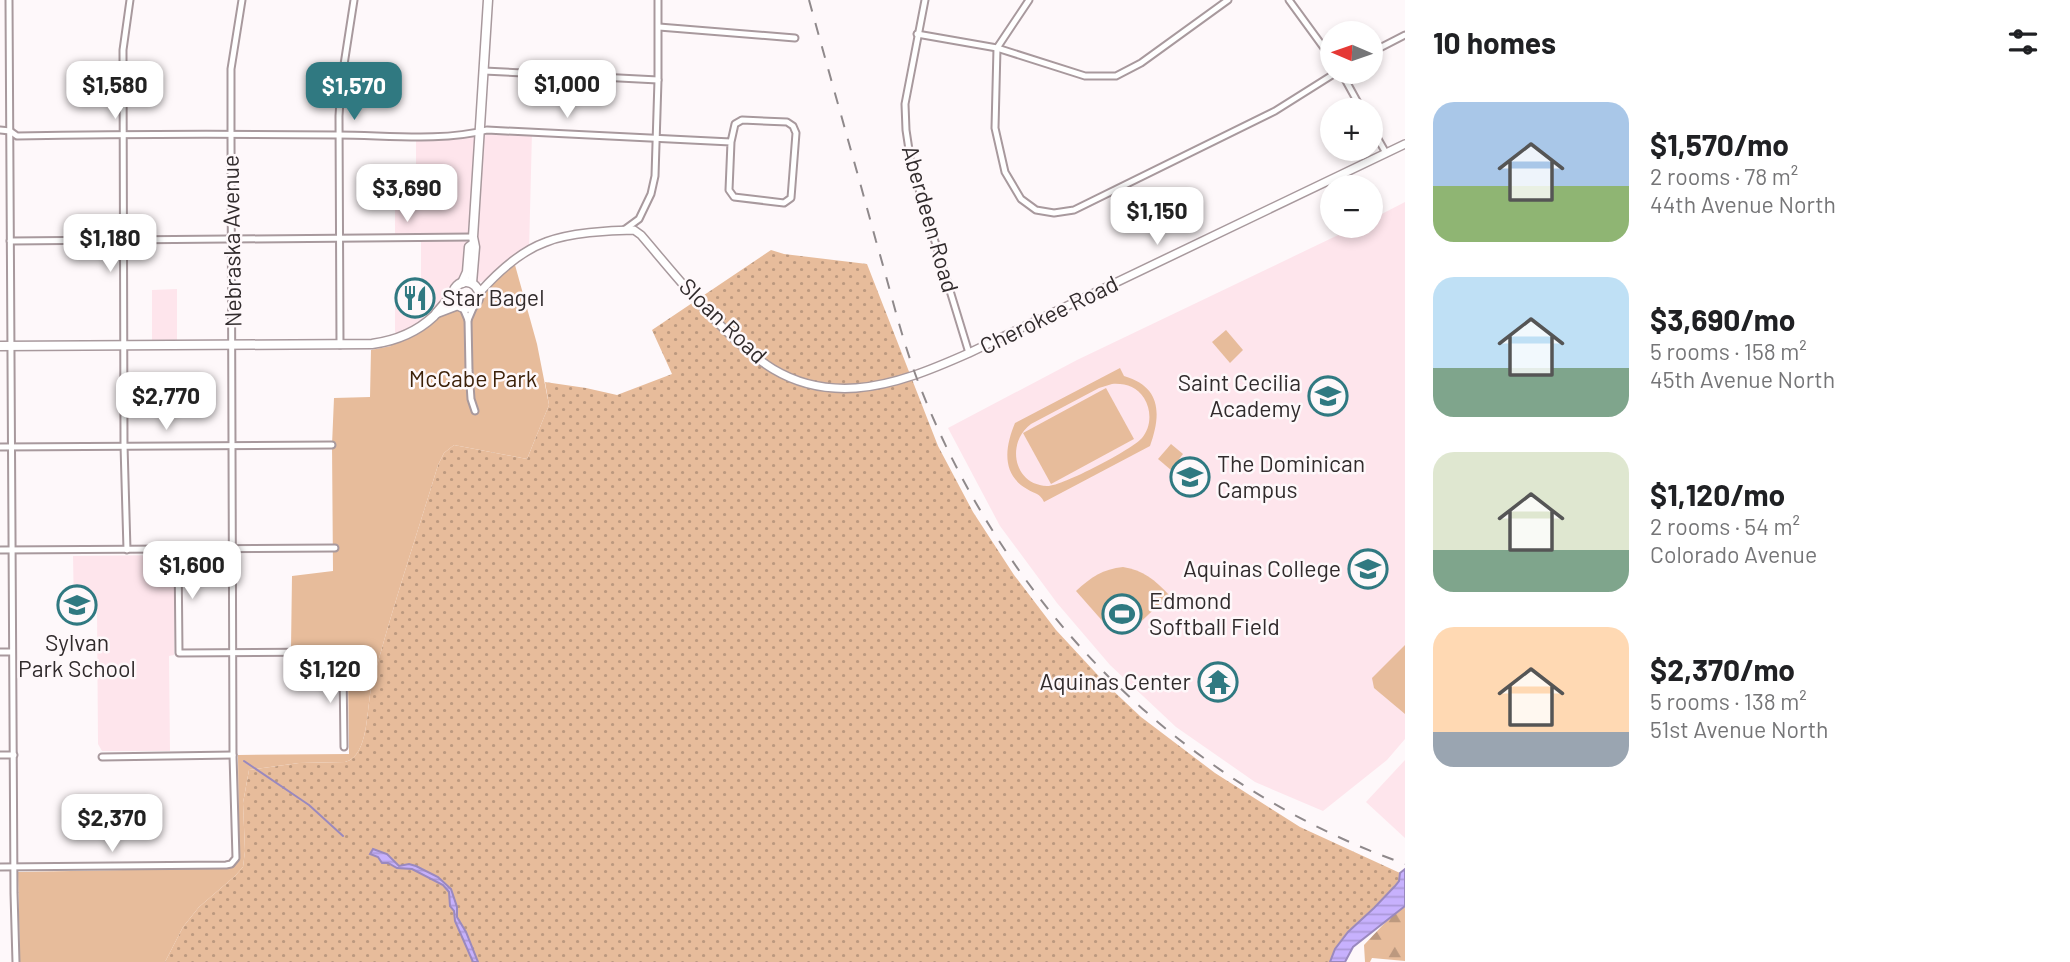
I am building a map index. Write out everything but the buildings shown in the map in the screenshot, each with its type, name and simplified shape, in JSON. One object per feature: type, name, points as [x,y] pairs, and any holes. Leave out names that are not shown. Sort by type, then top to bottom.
[{"type":"main road","points":[[0,346],[377,343],[395,339],[418,328],[437,313],[474,306],[479,301],[475,287],[473,240],[488,0]]},
{"type":"main road","points":[[437,313],[453,295],[455,288],[462,283],[467,271],[469,247],[473,240]]},
{"type":"main road","points":[[462,283],[475,287]]},
{"type":"main road","points":[[453,295],[460,307]]},
{"type":"street","points":[[9,0],[10,447],[16,962]]},
{"type":"street","points":[[127,550],[124,445],[123,50],[130,0]]},
{"type":"street","name":"Nebraska Avenue","points":[[15,867],[226,866],[235,860],[230,135],[231,69],[242,0]]},
{"type":"street","points":[[340,345],[341,84],[354,0]]},
{"type":"street","points":[[475,287],[491,279],[532,248],[563,237],[624,230],[639,219],[651,194],[655,176],[658,0]]},
{"type":"street","name":"Aberdeen Road","points":[[925,0],[905,104],[906,130],[911,163],[969,353]]},
{"type":"street","points":[[1029,0],[997,48],[995,128],[1005,172],[1021,199],[1036,210],[1054,213],[1074,210],[1275,111],[1320,84]]},
{"type":"street","points":[[917,34],[997,48],[1086,76],[1116,76],[1142,63],[1228,0]]},
{"type":"street","points":[[1289,0],[1320,43]]},
{"type":"street","points":[[0,24],[9,24]]},
{"type":"street","points":[[659,27],[795,38]]},
{"type":"street","points":[[1383,46],[1405,35]]},
{"type":"street","points":[[484,71],[658,80]]},
{"type":"street","points":[[742,120],[788,122],[793,126],[796,133],[791,198],[784,203],[734,197],[729,190],[731,142],[735,124],[742,120]]},
{"type":"street","points":[[0,130],[10,131],[17,136],[422,136],[468,134],[487,130],[731,142]]},
{"type":"street","name":"Cherokee Road","points":[[919,373],[969,353],[1405,144]]},
{"type":"street","points":[[1383,148],[1386,153]]},
{"type":"street","name":"Sloan Road","points":[[624,230],[634,230],[641,235],[732,335],[780,372],[808,384],[846,388],[887,383],[919,373]]},
{"type":"street","points":[[0,236],[10,239],[123,240],[473,240]]},
{"type":"street","points":[[474,306],[468,320],[471,399],[475,411]]},
{"type":"street","points":[[460,307],[468,320]]},
{"type":"street","points":[[0,447],[332,445]]},
{"type":"street","points":[[0,551],[335,548]]},
{"type":"street","points":[[178,550],[179,653],[336,652],[342,663],[344,747]]},
{"type":"street","points":[[0,652],[12,652]]},
{"type":"street","points":[[0,755],[14,755]]},
{"type":"street","points":[[102,757],[233,755]]},
{"type":"street","points":[[0,867],[15,867]]},
{"type":"shaded area","points":[[487,130],[532,132],[529,251],[491,279],[474,284],[461,283],[437,313],[395,339],[395,288],[421,287],[421,238],[395,238],[395,187],[416,186],[416,136],[468,134]]},
{"type":"shaded area","name":"The Dominican Campus","points":[[1405,202],[1405,739],[1387,760],[1323,811],[1255,782],[1176,727],[1110,665],[1057,603],[1000,526],[948,428],[1077,360],[1332,238],[1383,238],[1383,213]]},
{"type":"shaded area","points":[[177,289],[177,345],[152,346],[152,290]]},
{"type":"shaded area","points":[[174,555],[174,655],[169,656],[170,751],[102,751],[98,744],[97,610],[74,610],[73,556]]},
{"type":"shaded area","points":[[1405,760],[1405,838],[1366,802]]},
{"type":"shaded area","points":[[373,849],[387,854],[399,866],[409,864],[438,877],[451,889],[457,917],[478,962],[473,962],[455,921],[449,892],[443,885],[412,869],[382,863],[378,857],[370,854]]},
{"type":"shaded area","points":[[1405,869],[1405,906],[1353,947],[1345,962],[1330,962],[1335,949],[1348,932],[1395,886],[1400,873]]},
{"type":"green space","points":[[771,250],[867,264],[938,446],[973,512],[1014,575],[1056,630],[1107,685],[1141,717],[1215,773],[1300,827],[1400,873],[1399,881],[1341,940],[1330,962],[165,962],[183,927],[199,907],[243,867],[243,803],[249,770],[299,763],[345,762],[353,758],[359,750],[366,729],[372,685],[387,630],[444,453],[454,445],[527,459],[549,405],[545,382],[617,395],[672,374],[652,330]]},
{"type":"green space","name":"McCabe Park","points":[[515,265],[537,344],[549,405],[527,459],[454,445],[444,453],[387,630],[372,685],[366,729],[359,750],[353,758],[345,762],[299,763],[249,770],[243,803],[243,867],[199,907],[183,927],[165,962],[20,962],[18,872],[230,868],[238,860],[239,853],[238,755],[349,754],[346,655],[337,648],[291,648],[292,576],[333,571],[334,398],[370,397],[371,350],[391,346],[424,330],[447,311],[468,309],[487,287]]},
{"type":"green space","points":[[1226,330],[1243,350],[1230,363],[1212,342]]},
{"type":"green space","points":[[1120,368],[1124,376],[1146,387],[1152,395],[1157,413],[1150,446],[1044,502],[1039,495],[1019,483],[1009,468],[1009,441],[1015,423]],"holes":[[[1112,384],[1134,388],[1147,403],[1149,424],[1142,438],[1096,466],[1055,485],[1036,484],[1027,478],[1020,471],[1016,451],[1023,432],[1031,424],[1099,388]]]},
{"type":"green space","points":[[1106,388],[1134,439],[1051,484],[1023,433]]},
{"type":"green space","points":[[1171,444],[1183,454],[1171,470],[1158,459]]},
{"type":"green space","name":"Edmond Softball Field","points":[[1123,567],[1148,576],[1169,595],[1128,634],[1113,633],[1076,591],[1098,575]]},
{"type":"green space","points":[[1405,645],[1405,714],[1374,688],[1372,678]]},
{"type":"green space","points":[[1405,905],[1405,961],[1372,958],[1370,962],[1365,962],[1364,945]]},
{"type":"waterway","points":[[244,761],[309,805],[343,836]]},
{"type":"railway","points":[[809,0],[913,367],[956,465],[1000,542],[1051,613],[1109,677],[1174,735],[1245,786],[1322,829],[1405,864]]},
{"type":"place","name":"Star Bagel","points":[[415,298]]},
{"type":"place","name":"Saint Cecilia Academy","points":[[1328,396]]},
{"type":"place","name":"The Dominican Campus","points":[[1190,477]]},
{"type":"place","name":"Aquinas College","points":[[1368,569]]},
{"type":"place","name":"Sylvan Park School","points":[[77,605]]},
{"type":"place","name":"Edmond Softball Field","points":[[1122,614]]},
{"type":"place","name":"Aquinas Center","points":[[1218,682]]}]
